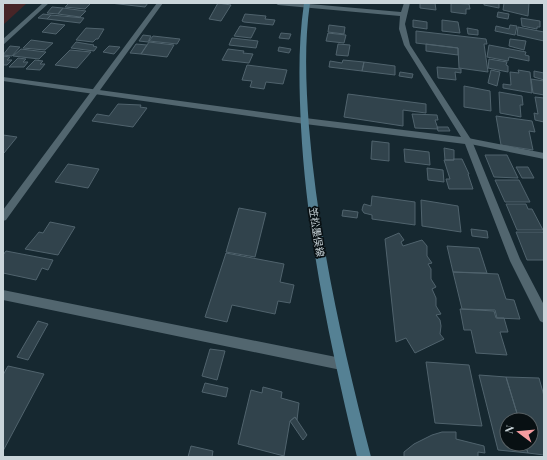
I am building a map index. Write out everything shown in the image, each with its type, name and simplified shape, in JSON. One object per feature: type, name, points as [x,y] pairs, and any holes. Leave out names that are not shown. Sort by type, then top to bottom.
[{"type":"main road","name":"笠松墨俣線","points":[[307,4],[303,55],[305,121],[310,191],[321,264],[341,364],[364,457]]},
{"type":"street","points":[[3,42],[46,3]]},
{"type":"street","points":[[278,3],[307,4],[403,14]]},
{"type":"street","points":[[407,3],[403,14],[401,31],[408,45],[468,141],[515,260],[544,317]]},
{"type":"street","points":[[3,79],[305,121],[468,141]]},
{"type":"street","points":[[3,295],[341,364]]},
{"type":"lane","points":[[3,216],[96,92],[160,3]]},
{"type":"lane","points":[[468,141],[544,156]]},
{"type":"shaded area","points":[[3,3],[27,3],[3,25]]},
{"type":"building","points":[[69,3],[91,3],[85,9],[65,7]]},
{"type":"building","points":[[110,3],[148,3],[145,7]]},
{"type":"building","points":[[218,3],[231,5],[221,21],[209,19]]},
{"type":"building","points":[[420,3],[435,3],[436,10],[420,8]]},
{"type":"building","points":[[451,3],[469,4],[470,9],[466,9],[466,14],[451,12]]},
{"type":"building","points":[[484,3],[499,3],[499,8],[484,5]]},
{"type":"building","points":[[504,3],[529,3],[528,16],[503,10]]},
{"type":"building","points":[[52,7],[63,8],[58,14],[47,13]]},
{"type":"building","points":[[63,8],[86,11],[80,17],[58,14]]},
{"type":"building","points":[[498,12],[509,14],[508,19],[497,17]]},
{"type":"building","points":[[43,14],[51,15],[47,19],[38,18]]},
{"type":"building","points":[[245,14],[266,16],[265,19],[275,20],[273,25],[244,22],[242,21]]},
{"type":"building","points":[[51,15],[84,18],[80,23],[47,19]]},
{"type":"building","points":[[521,18],[540,21],[540,27],[537,27],[537,29],[522,26]]},
{"type":"building","points":[[413,20],[427,22],[427,29],[413,27]]},
{"type":"building","points":[[442,20],[458,22],[460,33],[442,31]]},
{"type":"building","points":[[51,23],[65,25],[56,34],[42,32]]},
{"type":"building","points":[[329,25],[345,27],[344,34],[328,32]]},
{"type":"building","points":[[510,25],[517,26],[515,35],[495,31],[496,26],[509,29]]},
{"type":"building","points":[[240,26],[256,28],[251,38],[234,36]]},
{"type":"building","points":[[518,27],[544,32],[544,41],[517,35]]},
{"type":"building","points":[[86,28],[104,29],[98,39],[93,42],[76,40]]},
{"type":"building","points":[[467,28],[478,30],[478,35],[468,34]]},
{"type":"building","points":[[416,31],[486,39],[487,44],[484,44],[488,72],[459,68],[458,48],[416,43]]},
{"type":"building","points":[[281,33],[291,34],[289,39],[279,38]]},
{"type":"building","points":[[328,33],[346,35],[344,43],[326,41]]},
{"type":"building","points":[[143,35],[151,36],[148,42],[139,41]]},
{"type":"building","points":[[153,36],[180,39],[177,44],[149,41]]},
{"type":"building","points":[[232,38],[258,41],[256,48],[229,45]]},
{"type":"building","points":[[510,39],[526,41],[524,50],[509,46]]},
{"type":"building","points":[[31,40],[53,43],[45,50],[23,48]]},
{"type":"building","points":[[76,42],[94,45],[93,46],[97,47],[94,51],[71,48]]},
{"type":"building","points":[[149,42],[174,45],[167,57],[141,54]]},
{"type":"building","points":[[136,44],[147,45],[141,54],[130,53]]},
{"type":"building","points":[[338,44],[350,45],[348,56],[336,55]]},
{"type":"building","points":[[426,44],[458,48],[458,55],[426,51]]},
{"type":"building","points":[[489,45],[526,52],[525,55],[529,56],[529,61],[509,57],[508,61],[487,57]]},
{"type":"building","points":[[10,46],[20,47],[12,56],[3,55]]},
{"type":"building","points":[[109,46],[120,47],[114,54],[103,52]]},
{"type":"building","points":[[279,47],[291,49],[289,53],[278,51]]},
{"type":"building","points":[[21,49],[46,52],[39,59],[13,56]]},
{"type":"building","points":[[228,49],[253,54],[249,63],[222,60]]},
{"type":"building","points":[[70,50],[91,52],[77,68],[55,65]]},
{"type":"building","points":[[3,56],[10,57],[7,60],[12,60],[7,65],[3,65]]},
{"type":"building","points":[[18,58],[26,59],[23,62],[28,62],[24,67],[9,67]]},
{"type":"building","points":[[489,59],[507,62],[506,65],[508,66],[508,72],[488,68]]},
{"type":"building","points":[[35,60],[43,61],[40,64],[45,64],[40,70],[26,69]]},
{"type":"building","points":[[343,60],[364,62],[362,71],[329,67],[330,61],[342,63]]},
{"type":"building","points":[[364,62],[395,66],[395,75],[362,71]]},
{"type":"building","points":[[247,65],[287,70],[283,84],[266,82],[264,89],[250,87],[252,81],[242,80]]},
{"type":"building","points":[[437,67],[461,69],[461,73],[455,72],[456,80],[438,78]]},
{"type":"building","points":[[491,70],[500,72],[497,86],[488,83]]},
{"type":"building","points":[[518,70],[530,72],[532,93],[503,88],[503,84],[511,85],[510,72],[519,73]]},
{"type":"building","points":[[534,71],[544,73],[544,80],[534,77]]},
{"type":"building","points":[[400,72],[413,74],[412,78],[399,76]]},
{"type":"building","points":[[531,79],[544,81],[544,95],[533,93]]},
{"type":"building","points":[[464,86],[490,91],[491,111],[464,107]]},
{"type":"building","points":[[499,92],[522,96],[523,105],[520,105],[521,117],[500,113]]},
{"type":"building","points":[[348,94],[426,104],[426,113],[403,110],[403,126],[344,117]]},
{"type":"building","points":[[535,97],[544,98],[544,122],[535,120],[534,113],[538,114]]},
{"type":"building","points":[[118,104],[141,105],[140,107],[147,108],[133,127],[92,121],[97,114],[109,116]]},
{"type":"building","points":[[412,114],[437,115],[438,120],[435,120],[438,129],[415,128]]},
{"type":"building","points":[[496,116],[532,121],[535,132],[529,131],[533,150],[501,145]]},
{"type":"building","points":[[437,127],[448,127],[450,131],[438,131]]},
{"type":"building","points":[[3,135],[17,137],[4,153],[3,153]]},
{"type":"building","points":[[372,141],[389,143],[389,161],[371,159]]},
{"type":"building","points":[[444,148],[454,150],[454,160],[445,160]]},
{"type":"building","points":[[404,149],[429,152],[430,165],[405,162]]},
{"type":"building","points":[[485,155],[507,155],[518,178],[494,177]]},
{"type":"building","points":[[453,159],[462,159],[469,174],[473,189],[449,189],[446,179],[450,179],[444,160],[454,160]]},
{"type":"building","points":[[68,164],[99,169],[88,188],[55,182]]},
{"type":"building","points":[[516,167],[528,167],[534,178],[522,178]]},
{"type":"building","points":[[427,168],[443,170],[444,182],[428,180]]},
{"type":"building","points":[[495,180],[519,180],[530,202],[505,202]]},
{"type":"building","points":[[372,196],[415,202],[415,225],[372,219],[372,215],[364,213],[362,210],[364,204],[371,206]]},
{"type":"building","points":[[421,200],[458,206],[461,232],[422,226]]},
{"type":"building","points":[[506,204],[526,204],[528,209],[532,209],[543,230],[517,230]]},
{"type":"building","points":[[239,208],[266,213],[255,257],[226,252]]},
{"type":"building","points":[[343,210],[358,212],[357,218],[342,216]]},
{"type":"building","points":[[50,222],[75,227],[58,255],[25,249],[39,232],[43,233]]},
{"type":"building","points":[[471,229],[487,231],[488,238],[472,236]]},
{"type":"building","points":[[516,232],[543,232],[544,260],[527,260]]},
{"type":"building","points":[[399,233],[404,240],[401,242],[403,246],[422,240],[427,246],[427,256],[432,263],[428,264],[431,269],[431,279],[436,287],[432,289],[436,298],[436,306],[441,314],[436,315],[440,320],[440,334],[444,339],[415,353],[406,338],[396,342],[385,239]]},
{"type":"building","points":[[447,246],[479,248],[487,273],[453,272]]},
{"type":"building","points":[[6,251],[53,260],[48,270],[42,268],[36,280],[3,273],[3,255]]},
{"type":"building","points":[[226,253],[284,264],[280,282],[294,285],[290,303],[278,301],[275,314],[232,305],[227,322],[205,317]]},
{"type":"building","points":[[453,272],[498,274],[506,299],[514,300],[520,319],[497,318],[495,310],[462,309]]},
{"type":"building","points":[[460,309],[494,311],[496,318],[504,318],[508,332],[500,332],[507,355],[476,353],[471,330],[464,330]]},
{"type":"building","points":[[38,321],[48,324],[28,360],[17,357]]},
{"type":"building","points":[[210,349],[225,351],[217,380],[202,376]]},
{"type":"building","points":[[426,362],[469,365],[482,426],[435,423]]},
{"type":"building","points":[[8,366],[44,374],[3,451],[3,375]]},
{"type":"building","points":[[479,375],[506,377],[517,412],[499,412],[498,450]]},
{"type":"building","points":[[506,377],[539,378],[544,396],[544,455],[528,452],[539,452],[539,412],[517,412]]},
{"type":"building","points":[[205,383],[228,388],[226,397],[202,392]]},
{"type":"building","points":[[263,387],[282,392],[281,398],[299,403],[297,420],[295,417],[290,421],[284,456],[238,444],[251,390],[262,393]]},
{"type":"building","points":[[295,417],[307,435],[303,440],[290,421]]},
{"type":"building","points":[[442,432],[456,432],[456,439],[484,446],[485,453],[478,452],[478,457],[404,457],[404,452],[414,444]]},
{"type":"building","points":[[191,446],[213,451],[212,457],[188,457]]}]
